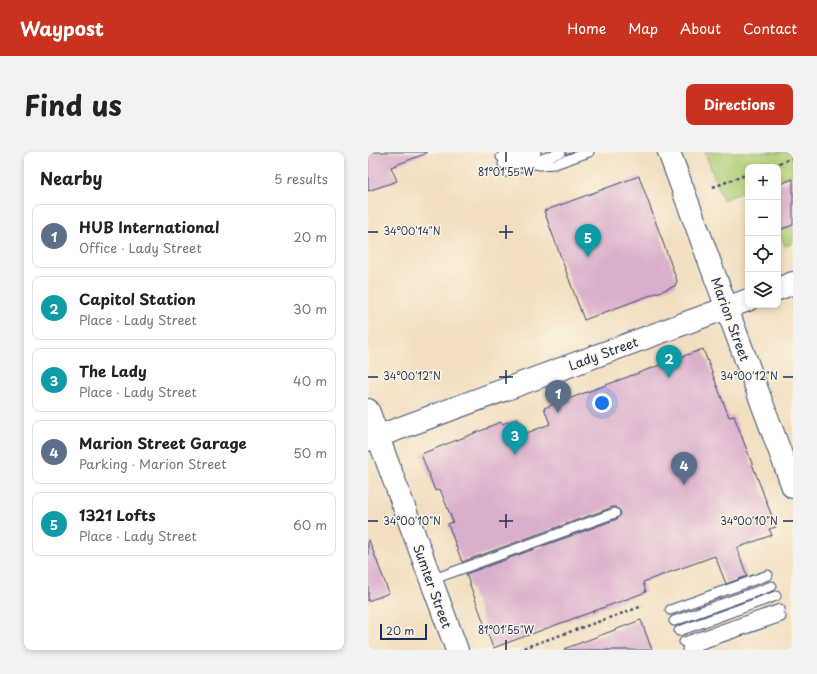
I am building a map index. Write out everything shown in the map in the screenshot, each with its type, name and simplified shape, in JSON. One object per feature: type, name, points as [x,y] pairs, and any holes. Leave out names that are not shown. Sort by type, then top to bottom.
[{"type":"street","name":"Marion Street","points":[[669,152],[793,487]]},
{"type":"street","points":[[781,288],[793,283]]},
{"type":"street","name":"Lady Street","points":[[373,438],[745,301]]},
{"type":"street","name":"Sumter Street","points":[[368,410],[373,438],[431,580],[457,650]]},
{"type":"lane","points":[[503,164],[514,152]]},
{"type":"lane","points":[[503,164],[536,152]]},
{"type":"lane","points":[[530,163],[561,152]]},
{"type":"lane","points":[[503,164],[555,164],[589,152]]},
{"type":"lane","points":[[431,580],[615,513]]},
{"type":"lane","points":[[678,629],[775,594]]},
{"type":"lane","points":[[678,629],[775,594]]},
{"type":"lane","points":[[678,629],[775,594]]},
{"type":"path","points":[[776,164],[793,158]]},
{"type":"path","points":[[713,187],[745,175]]},
{"type":"path","points":[[518,650],[643,606]]},
{"type":"green space","points":[[705,152],[793,152],[793,174],[781,178],[781,164],[745,164],[745,191],[723,200]]},
{"type":"green space","points":[[793,226],[793,243],[785,246],[781,236],[781,230]]},
{"type":"building","points":[[368,152],[427,153],[391,167],[397,181],[368,191]]},
{"type":"building","points":[[639,176],[677,281],[675,286],[584,320],[544,211]]},
{"type":"building","points":[[793,179],[793,225],[781,229],[781,200],[781,184]]},
{"type":"building","points":[[703,349],[729,417],[734,416],[776,527],[769,529],[772,535],[737,548],[747,576],[726,584],[715,556],[643,582],[646,592],[493,648],[466,574],[617,519],[621,514],[620,511],[616,507],[613,507],[462,562],[448,524],[453,522],[440,489],[435,491],[421,454],[501,422],[502,424],[518,418],[524,434],[550,424],[544,408]]},
{"type":"building","points":[[368,540],[389,593],[368,601]]},
{"type":"building","points":[[641,620],[652,650],[564,649]]},
{"type":"place","name":"1321 Lofts","points":[[588,257]]},
{"type":"place","name":"Capitol Station","points":[[669,378]]},
{"type":"place","name":"HUB International","points":[[558,413]]},
{"type":"place","name":"The Lady","points":[[515,455]]},
{"type":"place","name":"Marion Street Garage","points":[[684,485]]}]
